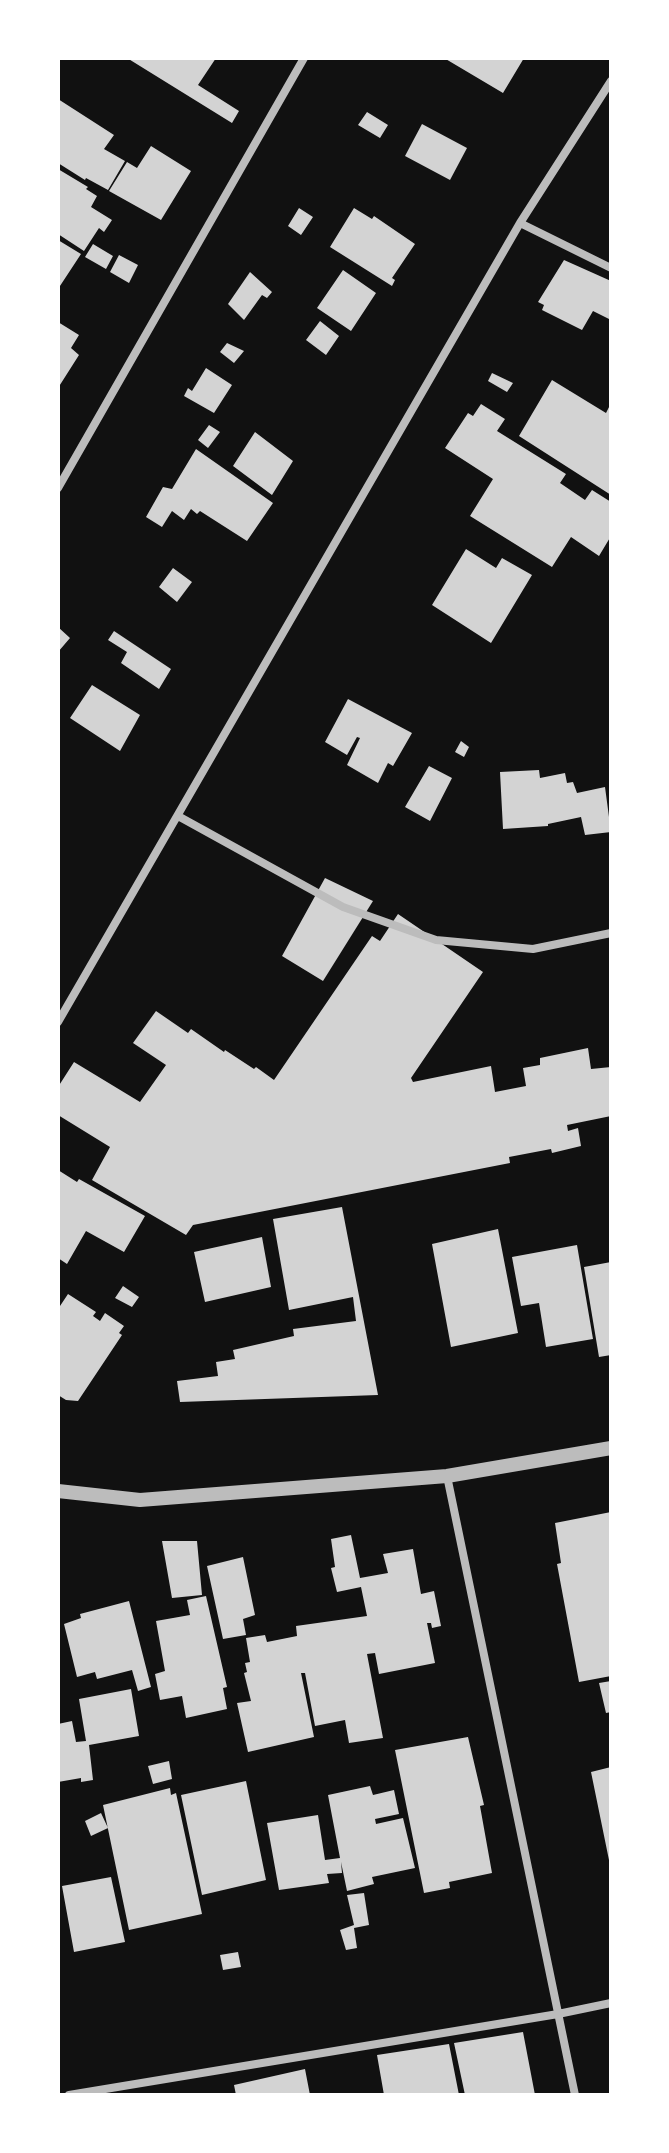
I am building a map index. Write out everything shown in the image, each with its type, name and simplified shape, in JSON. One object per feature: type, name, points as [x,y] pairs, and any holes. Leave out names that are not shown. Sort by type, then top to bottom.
[{"type":"street","points":[[58,488],[304,58]]},
{"type":"street","points":[[58,1022],[520,223],[611,81]]},
{"type":"street","points":[[520,223],[611,268]]},
{"type":"street","points":[[178,816],[343,907],[436,940],[533,949],[611,933]]},
{"type":"street","points":[[58,1491],[140,1500],[447,1476],[611,1448]]},
{"type":"street","points":[[447,1476],[575,2095]]},
{"type":"street","points":[[69,2095],[611,2003]]},
{"type":"building","points":[[127,58],[216,58],[198,85],[239,111],[232,123]]},
{"type":"building","points":[[444,58],[524,58],[503,93]]},
{"type":"building","points":[[58,99],[114,135],[104,149],[125,161],[108,190],[58,163]]},
{"type":"building","points":[[367,112],[388,125],[380,138],[358,125]]},
{"type":"building","points":[[422,124],[467,148],[450,180],[405,156]]},
{"type":"building","points":[[151,146],[191,171],[161,220],[109,191],[127,162],[137,168]]},
{"type":"building","points":[[58,169],[88,187],[86,189],[97,196],[91,207],[112,220],[104,232],[99,228],[84,251],[58,234]]},
{"type":"building","points":[[299,208],[313,217],[301,235],[288,226]]},
{"type":"building","points":[[354,208],[372,219],[374,216],[415,244],[392,278],[395,280],[392,286],[330,247]]},
{"type":"building","points":[[58,240],[81,254],[58,289]]},
{"type":"building","points":[[93,244],[113,256],[106,269],[85,257]]},
{"type":"building","points":[[119,255],[138,265],[129,283],[110,272]]},
{"type":"building","points":[[564,260],[611,281],[611,320],[593,311],[582,330],[542,310],[544,305],[538,302]]},
{"type":"building","points":[[343,270],[376,293],[351,331],[317,308]]},
{"type":"building","points":[[250,272],[272,292],[267,298],[262,295],[244,320],[228,304]]},
{"type":"building","points":[[320,321],[339,336],[326,355],[306,340]]},
{"type":"building","points":[[58,322],[79,335],[71,348],[79,355],[58,388]]},
{"type":"building","points":[[227,343],[244,351],[234,363],[220,352]]},
{"type":"building","points":[[206,368],[232,385],[214,413],[184,396],[188,388],[192,391]]},
{"type":"building","points":[[492,373],[513,383],[507,392],[488,381]]},
{"type":"building","points":[[552,380],[606,413],[611,403],[611,495],[519,436]]},
{"type":"building","points":[[481,404],[505,419],[497,431],[566,474],[560,483],[585,500],[592,490],[611,502],[611,536],[599,556],[571,537],[552,567],[470,516],[493,479],[445,448],[468,413],[473,416]]},
{"type":"building","points":[[209,425],[220,432],[208,448],[198,440]]},
{"type":"building","points":[[255,432],[293,461],[272,495],[233,466]]},
{"type":"building","points":[[196,449],[273,503],[247,541],[200,511],[197,514],[191,509],[184,520],[172,511],[162,527],[146,517],[163,487],[172,489]]},
{"type":"building","points":[[466,549],[496,568],[502,558],[532,575],[491,643],[432,605]]},
{"type":"building","points":[[173,568],[192,582],[177,602],[159,587]]},
{"type":"building","points":[[58,627],[70,638],[58,652]]},
{"type":"building","points":[[114,631],[171,669],[159,689],[121,663],[127,652],[108,640]]},
{"type":"building","points":[[92,685],[140,715],[120,751],[70,718]]},
{"type":"building","points":[[348,699],[412,733],[393,766],[388,763],[378,783],[347,765],[360,738],[357,737],[347,755],[325,742]]},
{"type":"building","points":[[461,741],[469,747],[464,757],[455,752]]},
{"type":"building","points":[[429,766],[452,778],[430,821],[405,807]]},
{"type":"building","points":[[539,770],[540,778],[565,773],[567,783],[573,782],[577,793],[605,787],[611,832],[585,835],[581,817],[548,826],[503,829],[500,772]]},
{"type":"building","points":[[325,878],[373,901],[323,981],[282,956]]},
{"type":"building","points":[[398,914],[483,972],[411,1078],[413,1082],[491,1066],[495,1092],[526,1086],[523,1068],[540,1065],[540,1058],[588,1048],[591,1069],[611,1067],[611,1116],[567,1125],[568,1131],[578,1128],[581,1146],[552,1153],[551,1149],[509,1157],[510,1163],[193,1225],[186,1235],[92,1180],[110,1147],[58,1115],[58,1087],[74,1062],[140,1102],[166,1065],[133,1043],[156,1011],[188,1033],[191,1029],[274,1080],[372,936],[380,941]]},
{"type":"building","points":[[58,1170],[145,1216],[124,1252],[86,1231],[67,1264],[58,1258]]},
{"type":"building","points":[[342,1207],[378,1395],[180,1402],[177,1381],[218,1376],[216,1362],[235,1359],[233,1350],[294,1336],[293,1329],[356,1321],[353,1297],[289,1310],[273,1219]]},
{"type":"building","points":[[498,1229],[518,1333],[451,1347],[432,1244]]},
{"type":"building","points":[[262,1237],[271,1287],[205,1302],[194,1252]]},
{"type":"building","points":[[577,1245],[593,1339],[546,1347],[539,1303],[521,1306],[512,1257]]},
{"type":"building","points":[[611,1262],[611,1355],[599,1357],[584,1267]]},
{"type":"building","points":[[123,1286],[139,1297],[132,1307],[115,1298]]},
{"type":"building","points":[[68,1294],[96,1312],[93,1316],[100,1321],[105,1313],[124,1326],[119,1333],[122,1335],[78,1401],[66,1400],[58,1395],[58,1309]]},
{"type":"building","points":[[611,1512],[611,1676],[579,1682],[557,1564],[561,1563],[555,1523]]},
{"type":"building","points":[[351,1535],[360,1578],[388,1573],[383,1554],[413,1549],[421,1594],[434,1591],[441,1626],[432,1628],[431,1623],[427,1623],[435,1663],[379,1674],[375,1653],[367,1654],[383,1738],[349,1743],[345,1720],[315,1726],[305,1673],[301,1673],[314,1737],[248,1752],[237,1703],[251,1701],[244,1673],[247,1672],[245,1663],[250,1662],[246,1638],[265,1635],[267,1642],[297,1636],[296,1626],[367,1616],[361,1587],[337,1592],[331,1568],[335,1567],[331,1539]]},
{"type":"building","points":[[162,1541],[197,1541],[202,1595],[172,1598]]},
{"type":"building","points":[[243,1557],[255,1615],[243,1619],[246,1635],[223,1639],[207,1566]]},
{"type":"building","points":[[206,1596],[227,1687],[223,1688],[227,1709],[186,1718],[182,1696],[160,1700],[155,1674],[165,1671],[156,1621],[190,1615],[187,1600]]},
{"type":"building","points":[[129,1601],[151,1687],[138,1691],[132,1670],[97,1679],[95,1672],[77,1677],[64,1624],[81,1618],[80,1614]]},
{"type":"building","points":[[611,1681],[611,1712],[606,1713],[599,1683]]},
{"type":"building","points":[[131,1689],[139,1736],[89,1745],[93,1780],[81,1782],[81,1778],[58,1782],[58,1724],[72,1721],[76,1742],[86,1741],[79,1699]]},
{"type":"building","points":[[468,1737],[484,1805],[480,1806],[492,1873],[449,1882],[450,1888],[424,1893],[395,1750]]},
{"type":"building","points":[[169,1761],[172,1779],[153,1784],[148,1766]]},
{"type":"building","points":[[611,1767],[611,1865],[610,1865],[591,1772]]},
{"type":"building","points":[[246,1781],[266,1880],[202,1895],[181,1795]]},
{"type":"building","points":[[370,1786],[373,1795],[394,1790],[399,1814],[375,1819],[376,1824],[403,1818],[415,1868],[372,1877],[374,1884],[347,1891],[341,1862],[342,1873],[327,1874],[329,1883],[279,1890],[267,1823],[318,1815],[325,1860],[340,1858],[328,1795]]},
{"type":"building","points":[[170,1788],[171,1795],[176,1793],[202,1914],[129,1930],[103,1805]]},
{"type":"building","points":[[101,1813],[108,1828],[91,1836],[85,1821]]},
{"type":"building","points":[[111,1877],[125,1942],[74,1952],[62,1886]]},
{"type":"building","points":[[364,1893],[369,1925],[354,1928],[357,1948],[346,1950],[340,1930],[354,1925],[347,1895]]},
{"type":"building","points":[[238,1952],[241,1967],[223,1970],[220,1955]]},
{"type":"building","points":[[523,2032],[535,2095],[465,2095],[454,2043]]},
{"type":"building","points":[[449,2044],[459,2095],[384,2095],[377,2055]]},
{"type":"building","points":[[305,2069],[310,2095],[236,2095],[234,2085]]}]
